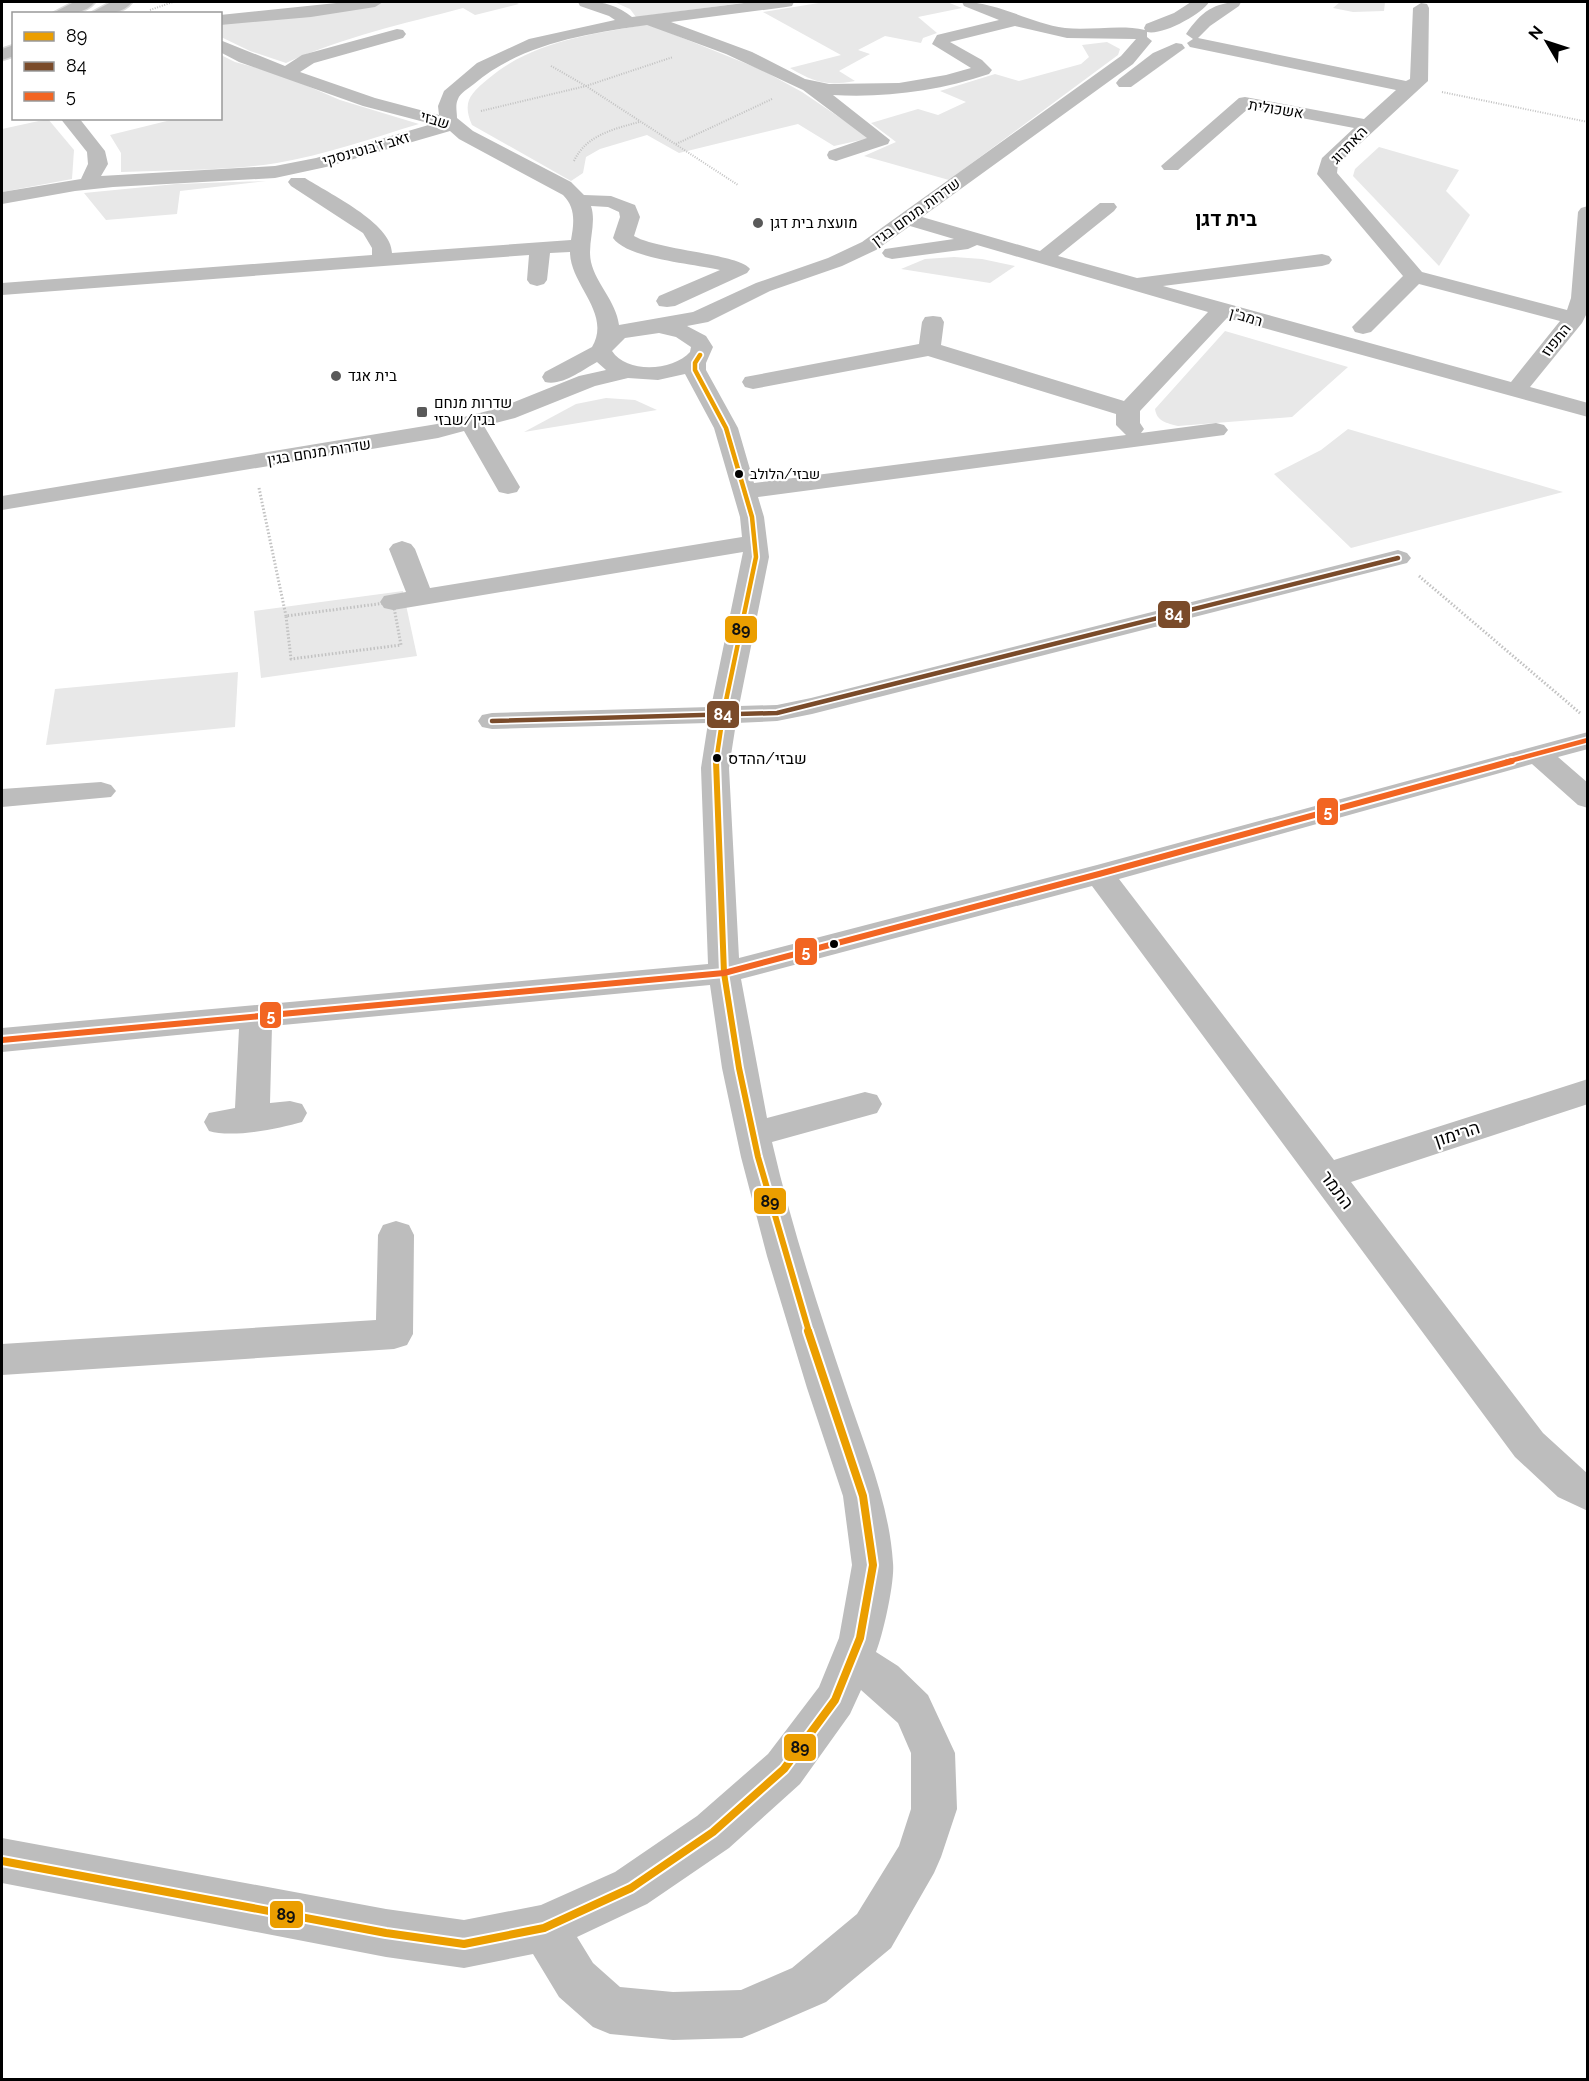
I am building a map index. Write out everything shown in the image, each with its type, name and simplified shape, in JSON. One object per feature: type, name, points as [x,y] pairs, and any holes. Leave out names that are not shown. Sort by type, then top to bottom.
[{"type":"street","points":[[63,12],[87,2]]},
{"type":"street","points":[[102,12],[124,2]]},
{"type":"street","points":[[222,20],[311,12],[374,2]]},
{"type":"street","points":[[586,2],[615,12],[629,23]]},
{"type":"street","points":[[451,122],[447,106],[450,94],[483,67],[520,49],[574,33],[629,23],[786,2]]},
{"type":"street","points":[[970,2],[1057,32],[1081,34],[1121,32],[1145,35],[1180,28],[1195,38],[1409,87],[1419,81],[1421,8]]},
{"type":"street","name":"שדרות מנחם בגין","points":[[2,488],[429,418],[525,390],[604,346],[626,330],[700,317],[771,283],[835,262],[869,246],[1127,60],[1145,35],[1180,17],[1202,2]]},
{"type":"street","points":[[1145,35],[1156,47],[1176,48],[1195,38],[1204,22],[1233,2]]},
{"type":"street","points":[[1121,32],[1156,8]]},
{"type":"street","points":[[648,20],[758,61],[809,87],[881,140],[836,154]]},
{"type":"street","points":[[809,87],[845,90],[920,86],[971,76],[983,70],[941,44],[943,39],[1019,20]]},
{"type":"street","points":[[288,72],[308,59],[397,34]]},
{"type":"street","name":"שבזי","points":[[222,46],[245,58],[369,102],[451,122],[466,135],[564,186],[579,201]]},
{"type":"street","name":"שדרות מנחם בגין","points":[[738,319],[783,296],[854,272],[892,253],[1159,57],[1176,48]]},
{"type":"street","points":[[1353,75],[1375,59]]},
{"type":"street","name":"האתרוג","points":[[1409,87],[1329,162],[1327,174],[1415,276]]},
{"type":"street","name":"אשכולית","points":[[1172,166],[1245,102],[1368,125]]},
{"type":"street","points":[[71,120],[96,151],[98,164],[88,183]]},
{"type":"street","name":"זאב ז'בוטינסקי","points":[[3,197],[88,183],[275,172],[319,163],[451,122]]},
{"type":"street","points":[[298,182],[371,229],[382,248],[382,260]]},
{"type":"street","points":[[2,1861],[386,1933],[464,1944],[543,1928],[631,1888],[713,1832],[784,1769],[835,1700],[860,1638],[873,1565],[863,1496],[788,1267],[753,1135],[723,973],[716,768],[723,715],[756,556],[752,517],[726,428],[719,412],[699,381],[695,363],[705,346],[689,333],[629,317],[598,293],[587,278],[581,261],[583,212],[579,201],[607,200],[619,203],[628,209],[630,217],[623,238],[629,243],[642,248],[722,262],[740,269],[667,301]]},
{"type":"street","points":[[1042,258],[1107,207]]},
{"type":"street","name":"התפוז","points":[[1516,390],[1574,318],[1582,298],[1587,212]]},
{"type":"street","name":"רמב\"ן","points":[[907,219],[1222,310],[1587,410]]},
{"type":"street","points":[[892,253],[940,245],[996,243]]},
{"type":"street","points":[[2,289],[580,245]]},
{"type":"street","points":[[537,280],[540,248]]},
{"type":"street","points":[[1131,284],[1322,260]]},
{"type":"street","points":[[1363,327],[1415,276],[1574,318]]},
{"type":"street","points":[[598,293],[610,332],[604,346],[604,358],[611,365],[668,382],[719,412]]},
{"type":"street","points":[[1140,440],[1128,425],[1128,410],[1222,310]]},
{"type":"street","points":[[929,349],[933,322]]},
{"type":"street","name":"שדרות מנחם בגין","points":[[2,503],[395,439],[471,424],[542,400],[587,381],[632,372],[652,373],[682,368],[705,346]]},
{"type":"street","points":[[753,382],[929,349],[1128,410]]},
{"type":"street","points":[[471,424],[508,487]]},
{"type":"street","points":[[745,491],[1216,430]]},
{"type":"street","points":[[393,602],[754,543]]},
{"type":"street","points":[[402,549],[421,598]]},
{"type":"street","points":[[492,721],[777,713],[1398,558]]},
{"type":"street","points":[[2,1040],[723,973],[1099,874],[1587,740]]},
{"type":"street","points":[[1537,754],[1587,799]]},
{"type":"street","points":[[2,798],[101,790]]},
{"type":"street","name":"התמר","points":[[1099,874],[1529,1444],[1572,1485],[1587,1494]]},
{"type":"street","points":[[256,1016],[236,1120],[290,1113]]},
{"type":"street","name":"הרימון","points":[[1327,1176],[1587,1091]]},
{"type":"street","points":[[753,1135],[865,1104]]},
{"type":"street","points":[[2,1360],[394,1334],[396,1235]]},
{"type":"street","points":[[543,1928],[576,1980],[610,2010],[673,2016],[742,2014],[809,1985],[874,1931],[922,1847],[934,1809],[933,1753],[912,1709],[884,1680],[851,1660]]},
{"type":"path","points":[[149,10],[172,2]]},
{"type":"path","points":[[451,122],[586,86],[713,43]]},
{"type":"path","points":[[520,49],[586,86],[738,184]]},
{"type":"path","points":[[1409,87],[1468,96],[1587,122]]},
{"type":"path","points":[[675,145],[775,97]]},
{"type":"path","points":[[553,181],[568,176],[581,147],[612,130],[640,122]]},
{"type":"path","points":[[254,462],[286,616],[291,659],[401,645],[393,602],[286,616]]},
{"type":"path","points":[[1398,558],[1587,720]]},
{"type":"shaded area","points":[[383,2],[515,2],[519,4],[475,15],[463,8],[351,38],[286,63],[250,51],[222,37],[222,23]]},
{"type":"shaded area","points":[[614,2],[750,2],[636,17],[630,9]]},
{"type":"shaded area","points":[[825,2],[947,2],[962,8],[918,17],[937,33],[923,38],[921,43],[885,36],[858,50],[870,54],[839,71],[855,81],[829,83],[814,80],[790,68],[841,55],[763,12]]},
{"type":"shaded area","points":[[1340,2],[1385,2],[1384,11],[1353,12],[1333,8]]},
{"type":"shaded area","points":[[648,24],[762,70],[802,92],[870,138],[834,146],[798,124],[679,153],[647,135],[600,149],[586,157],[583,173],[571,181],[472,125],[468,104],[472,94],[506,66],[544,47],[564,41]]},
{"type":"shaded area","points":[[1107,42],[1120,49],[1118,55],[949,180],[864,156],[896,142],[871,123],[918,109],[938,115],[966,102],[940,91],[995,74],[1019,81],[1081,64],[1089,57],[1082,45]]},
{"type":"shaded area","points":[[222,56],[235,62],[282,75],[340,100],[419,124],[295,160],[219,169],[121,172],[121,153],[110,135],[171,120],[222,120]]},
{"type":"shaded area","points":[[49,120],[74,150],[72,179],[2,192],[2,129]]},
{"type":"shaded area","points":[[1379,147],[1459,170],[1446,191],[1470,215],[1439,266],[1353,176],[1355,169]]},
{"type":"shaded area","points":[[266,181],[180,191],[177,214],[106,220],[84,193],[176,184]]},
{"type":"shaded area","points":[[954,257],[982,259],[1015,266],[990,283],[901,269],[925,259]]},
{"type":"shaded area","points":[[1225,331],[1348,367],[1292,417],[1178,426],[1160,419],[1155,409]]},
{"type":"shaded area","points":[[606,398],[635,400],[657,410],[524,432],[576,404]]},
{"type":"shaded area","points":[[1348,429],[1563,492],[1351,548],[1274,474],[1321,450]]},
{"type":"shaded area","points":[[403,591],[417,656],[261,678],[254,611]]},
{"type":"shaded area","points":[[238,672],[235,727],[46,745],[55,689]]},
{"type":"transit line","name":"89","points":[[2,1861],[386,1933],[464,1944],[544,1928],[631,1888],[713,1832],[784,1769],[835,1700],[860,1638],[873,1565],[863,1496],[826,1388],[785,1256],[758,1157],[739,1068],[724,973],[715,768],[723,715],[756,557],[752,517],[726,428],[695,370],[695,363],[700,355]]},
{"type":"transit line","name":"84","points":[[492,721],[777,713],[1398,558]]},
{"type":"transit line","name":"5","points":[[2,1040],[724,973],[1099,874],[1588,740]]},
{"type":"place","name":"מועצת בית דגן","points":[[758,223]]},
{"type":"place","name":"בית אגד","points":[[336,376]]},
{"type":"place","name":"שדרות מנחם בגין/שבזי","points":[[422,412]]},
{"type":"place","name":"שבזי/הלולב","points":[[739,474]]},
{"type":"place","name":"שבזי/ההדס","points":[[717,758]]},
{"type":"district","name":"בית דגן","points":[[1226,219]]}]
